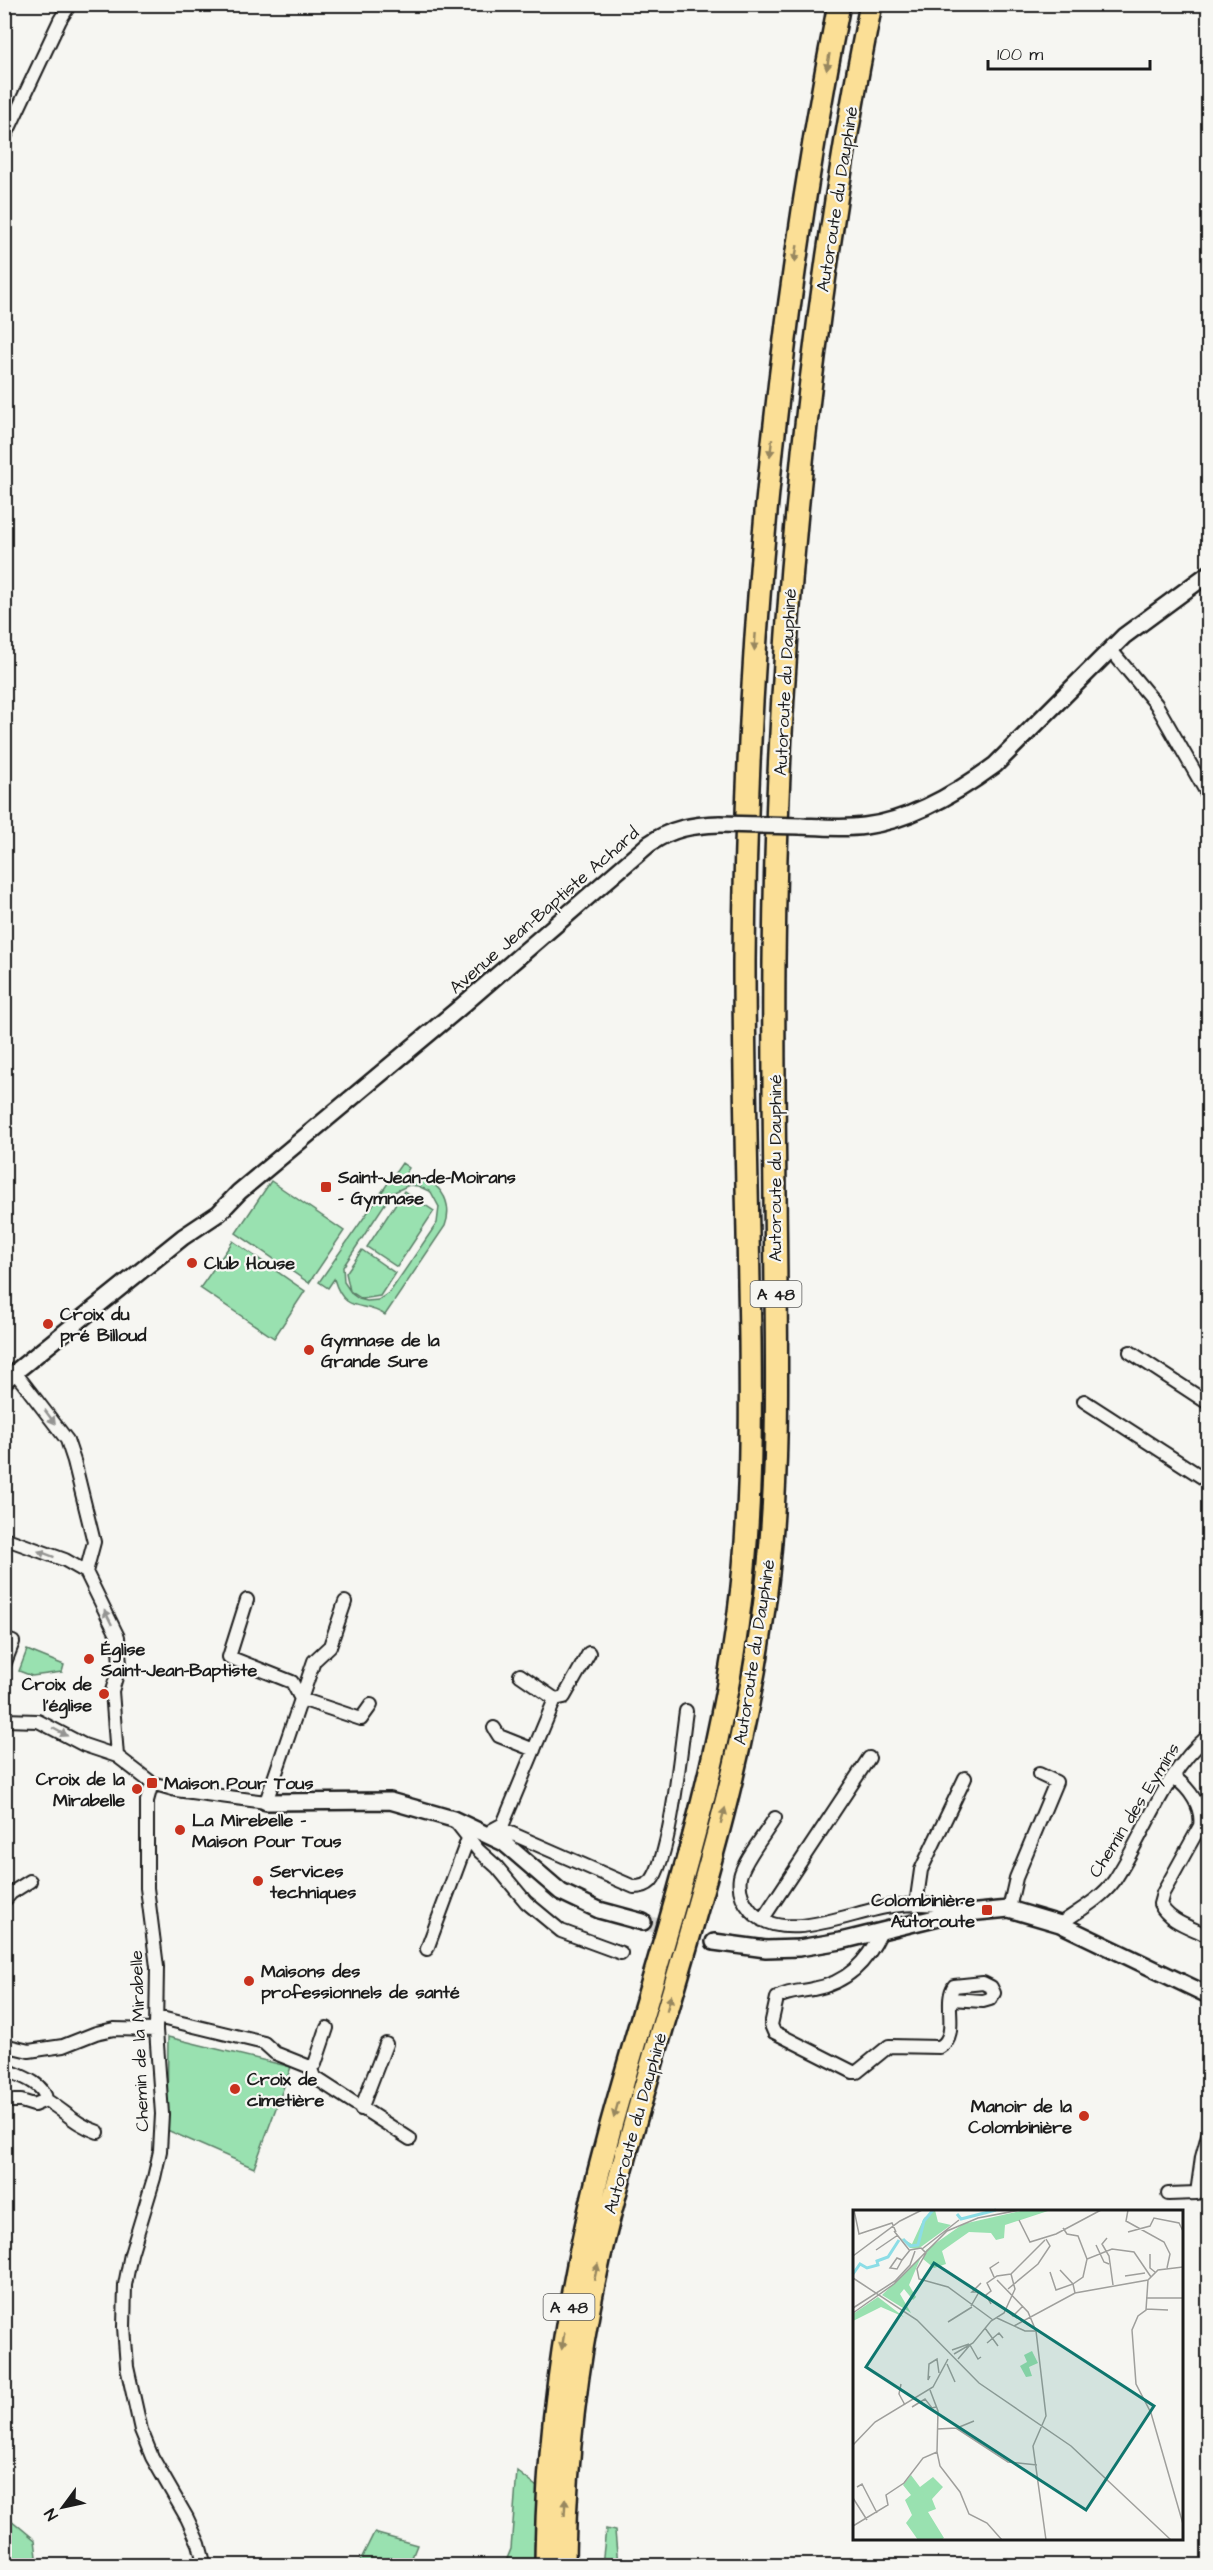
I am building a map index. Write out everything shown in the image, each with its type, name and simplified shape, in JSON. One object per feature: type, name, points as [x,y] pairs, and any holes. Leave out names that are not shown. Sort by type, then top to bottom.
[{"type":"highway","name":"Autoroute du Dauphiné","points":[[546,2565],[554,2403],[578,2261],[608,2136],[650,1996],[707,1789],[740,1612],[748,1512],[751,1421],[744,966],[746,808],[753,660],[765,505],[786,327],[810,164],[839,4]]},
{"type":"highway","name":"Autoroute du Dauphiné","points":[[564,2565],[571,2436],[578,2374],[593,2285],[637,2114],[730,1786],[754,1677],[769,1569],[776,1433],[774,963],[782,704],[794,536],[820,302],[871,4]]},
{"type":"street","points":[[4,139],[60,20],[70,4]]},
{"type":"street","name":"Avenue Jean-Baptiste Achard","points":[[9,1376],[183,1236],[219,1213],[239,1192],[448,1018],[649,844],[676,829],[690,825],[843,828],[885,822],[905,816],[952,793],[995,765],[1110,649],[1148,617],[1209,574]]},
{"type":"street","points":[[1110,649],[1156,704],[1209,795]]},
{"type":"street","points":[[1130,1352],[1209,1402]]},
{"type":"street","points":[[9,1376],[67,1440],[94,1542],[86,1572]]},
{"type":"street","points":[[1084,1401],[1209,1481]]},
{"type":"street","points":[[4,1539],[65,1560],[86,1572],[118,1637],[120,1664],[112,1691],[117,1756]]},
{"type":"street","points":[[247,1600],[229,1657],[292,1682],[301,1699],[361,1719],[370,1705]]},
{"type":"street","points":[[266,1802],[314,1661],[330,1646],[345,1602]]},
{"type":"street","points":[[4,1640],[13,1642],[4,1665]]},
{"type":"street","points":[[520,1676],[555,1699],[564,1697],[589,1653]]},
{"type":"street","points":[[485,1833],[503,1824],[555,1699]]},
{"type":"street","points":[[485,1833],[506,1831],[634,1887],[646,1885],[654,1874],[666,1841],[686,1711]]},
{"type":"street","points":[[4,1720],[38,1721],[84,1745],[117,1756],[152,1783],[176,1790],[266,1802],[390,1801],[453,1819],[504,1843],[561,1892],[599,1910],[643,1922]]},
{"type":"street","points":[[494,1728],[499,1736],[534,1750]]},
{"type":"street","name":"Chemin des Eymins","points":[[1060,1924],[1103,1894],[1114,1882],[1160,1796],[1196,1746],[1209,1736]]},
{"type":"street","points":[[762,1920],[869,1758]]},
{"type":"street","points":[[1009,1909],[1016,1878],[1056,1782],[1039,1774]]},
{"type":"street","points":[[1174,1777],[1197,1804],[1202,1815],[1200,1826],[1163,1893],[1160,1904],[1171,1918],[1209,1936]]},
{"type":"street","points":[[916,1905],[921,1870],[965,1778]]},
{"type":"street","name":"Chemin de la Mirabelle","points":[[152,1783],[147,1801],[147,1888],[157,1967],[156,2030],[162,2114],[160,2151],[131,2254],[125,2285],[124,2327],[127,2367],[141,2430],[152,2457],[188,2518],[205,2565]]},
{"type":"street","points":[[775,1818],[740,1877],[745,1905],[762,1920],[786,1928],[890,1906],[930,1904],[942,1906],[947,1914]]},
{"type":"street","points":[[453,1819],[469,1836],[478,1851],[497,1867],[526,1902],[561,1931],[621,1953]]},
{"type":"street","points":[[427,1949],[469,1836]]},
{"type":"street","points":[[4,1901],[11,1893],[30,1881]]},
{"type":"street","points":[[714,1942],[766,1949],[799,1948],[881,1932],[947,1914],[1009,1909],[1060,1924],[1209,1995]]},
{"type":"street","points":[[881,1932],[872,1952],[850,1976],[829,1986],[788,1992],[777,1998],[771,2025],[774,2032],[857,2072],[889,2046],[940,2048],[949,2037],[951,1999]]},
{"type":"street","points":[[157,2017],[264,2043],[275,2053],[310,2067],[314,2077],[410,2139]]},
{"type":"street","points":[[310,2067],[315,2064],[327,2028]]},
{"type":"street","points":[[4,2045],[29,2051],[63,2046],[96,2033],[114,2029],[156,2030]]},
{"type":"street","points":[[361,2109],[386,2044]]},
{"type":"street","points":[[4,2069],[40,2086],[46,2094],[46,2100]]},
{"type":"street","points":[[4,2101],[21,2101],[34,2105],[46,2100]]},
{"type":"street","points":[[46,2100],[61,2108],[81,2126],[98,2132]]},
{"type":"street","points":[[1168,2194],[1197,2193],[1209,2135]]},
{"type":"green space","points":[[402,1163],[409,1168],[403,1178],[423,1179],[439,1189],[447,1206],[448,1215],[445,1226],[385,1315],[370,1308],[349,1303],[338,1291],[334,1279],[328,1288],[319,1282]],"holes":[[[409,1185],[431,1192],[439,1207],[437,1223],[390,1292],[378,1300],[359,1299],[352,1294],[344,1282],[343,1267],[392,1193]]]},
{"type":"green space","points":[[271,1181],[344,1231],[309,1283],[236,1233]]},
{"type":"green space","points":[[404,1191],[434,1211],[397,1267],[367,1247]]},
{"type":"green space","points":[[233,1241],[305,1291],[274,1338],[200,1288]]},
{"type":"green space","points":[[362,1250],[395,1273],[380,1296],[362,1299],[350,1291],[346,1273]]},
{"type":"green space","points":[[27,1650],[64,1665],[62,1672],[32,1676],[19,1671]]},
{"type":"green space","points":[[168,2037],[291,2067],[254,2168],[167,2130]]},
{"type":"green space","points":[[517,2471],[537,2487],[536,2565],[504,2566],[511,2549]]},
{"type":"green space","points":[[4,2514],[35,2540],[38,2565],[5,2565]]},
{"type":"green space","points":[[606,2529],[615,2531],[618,2565],[602,2565]]},
{"type":"green space","points":[[374,2533],[417,2545],[409,2565],[358,2565]]},
{"type":"tunnel","points":[[643,1922],[714,1942]]},
{"type":"place","name":"Saint-Jean-de-Moirans - Gymnase","points":[[326,1187]]},
{"type":"place","name":"Club House","points":[[192,1263]]},
{"type":"place","name":"Croix du pré Billoud","points":[[48,1324]]},
{"type":"place","name":"Gymnase de la Grande Sure","points":[[309,1350]]},
{"type":"place","name":"Église Saint-Jean-Baptiste","points":[[89,1659]]},
{"type":"place","name":"Croix de l'église","points":[[104,1694]]},
{"type":"place","name":"Maison Pour Tous","points":[[152,1783]]},
{"type":"place","name":"Croix de la Mirabelle","points":[[137,1789]]},
{"type":"place","name":"La Mirebelle - Maison Pour Tous","points":[[180,1830]]},
{"type":"place","name":"Services techniques","points":[[258,1881]]},
{"type":"place","name":"Colombinière Autoroute","points":[[987,1910]]},
{"type":"place","name":"Maisons des professionnels de santé","points":[[249,1981]]},
{"type":"place","name":"Croix de cimetière","points":[[235,2089]]},
{"type":"place","name":"Manoir de la Colombinière","points":[[1084,2116]]}]
